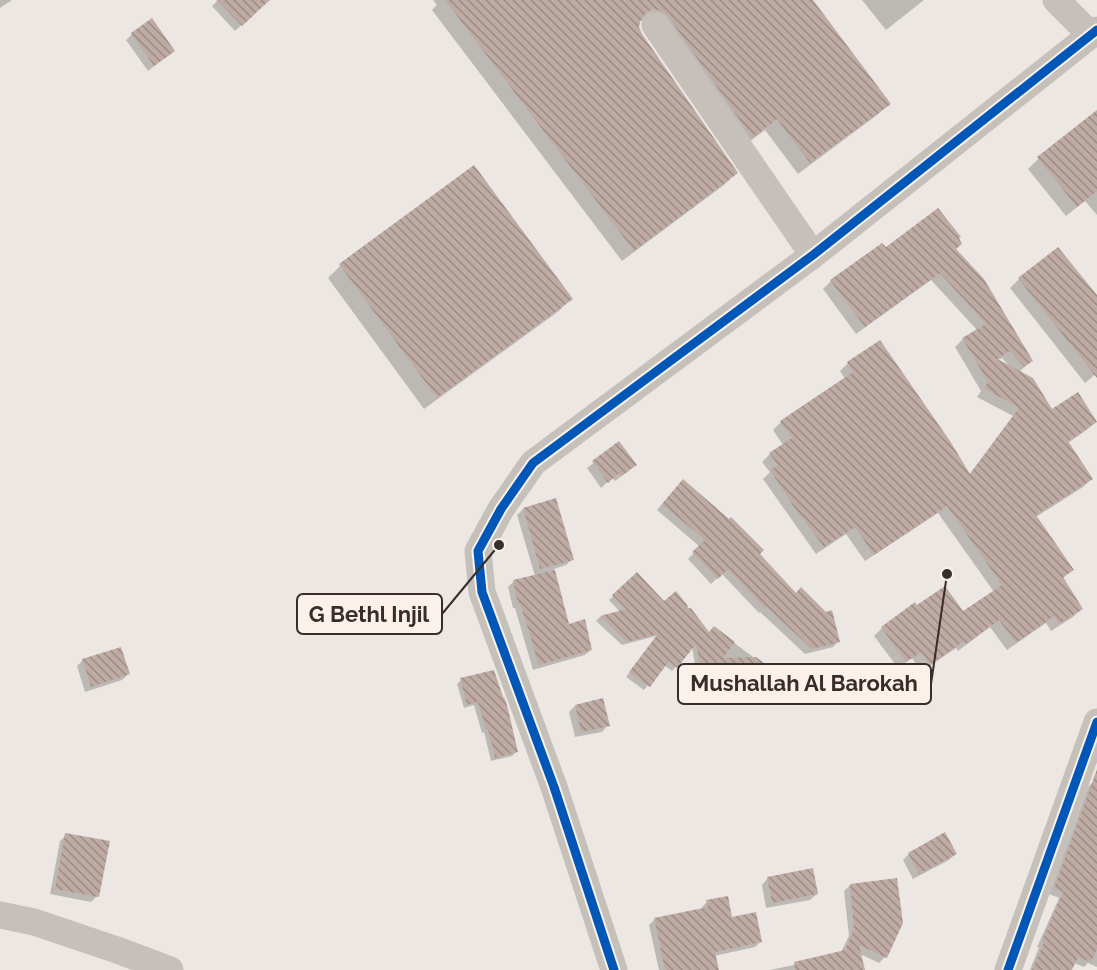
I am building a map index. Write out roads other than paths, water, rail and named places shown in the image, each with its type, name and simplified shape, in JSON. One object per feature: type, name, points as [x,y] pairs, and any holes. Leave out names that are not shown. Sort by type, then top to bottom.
[{"type":"street","points":[[614,970],[554,787],[482,592],[478,551],[501,509],[533,463],[813,255],[1094,33],[1056,0]]},
{"type":"street","points":[[655,25],[813,255]]},
{"type":"street","points":[[1008,970],[1097,722]]},
{"type":"street","points":[[0,915],[34,922],[169,970]]},
{"type":"place","name":"G Bethl Injil","points":[[499,545]]},
{"type":"place","name":"Mushallah Al Barokah","points":[[947,574]]}]
